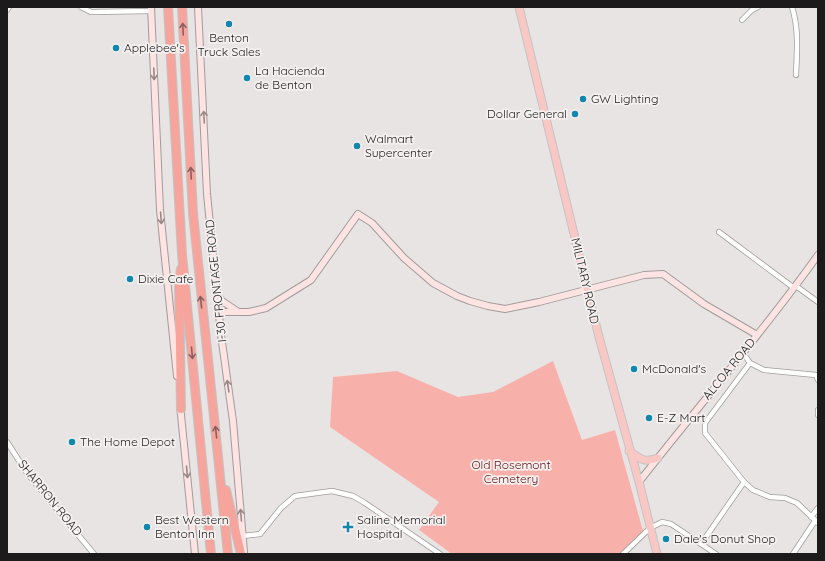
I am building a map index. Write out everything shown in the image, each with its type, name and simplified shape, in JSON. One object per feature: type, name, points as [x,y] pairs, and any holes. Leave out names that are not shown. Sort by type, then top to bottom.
[{"type":"highway","points":[[168,7],[182,254],[211,554]]},
{"type":"highway","points":[[182,7],[193,213],[228,554]]},
{"type":"highway","points":[[181,409],[179,283],[182,254]]},
{"type":"highway","points":[[219,459],[242,554]]},
{"type":"main road","name":"I-30 FRONTAGE ROAD","points":[[198,7],[207,194],[218,312],[233,421],[242,536],[242,554]]},
{"type":"main road","name":"MILITARY ROAD","points":[[519,7],[587,290],[657,554]]},
{"type":"main road","points":[[151,9],[161,224],[195,554]]},
{"type":"main road","points":[[218,312],[248,312],[266,308],[311,280],[358,214],[372,224],[404,258],[433,283],[470,301],[505,309],[644,275],[663,274],[704,304],[757,335]]},
{"type":"main road","name":"ALCOA ROAD","points":[[639,482],[743,353],[818,255]]},
{"type":"main road","points":[[217,295],[229,306],[240,312]]},
{"type":"main road","points":[[629,451],[643,461],[658,458]]},
{"type":"street","points":[[81,7],[91,12],[151,9]]},
{"type":"street","points":[[742,20],[752,10],[758,7]]},
{"type":"street","points":[[792,7],[795,17],[797,48],[796,75]]},
{"type":"street","points":[[719,232],[818,302]]},
{"type":"street","points":[[743,353],[750,363],[764,370],[816,375],[818,380]]},
{"type":"street","points":[[750,363],[705,423],[705,433],[744,482],[753,490],[770,497],[785,498],[797,503],[815,520]]},
{"type":"street","points":[[818,410],[818,415]]},
{"type":"street","name":"SHARRON ROAD","points":[[7,442],[27,473],[94,554]]},
{"type":"street","points":[[702,544],[744,482]]},
{"type":"street","points":[[242,536],[260,534],[281,508],[295,496],[332,491],[353,496],[365,503],[440,554]]},
{"type":"street","points":[[793,554],[815,520],[818,508]]},
{"type":"street","points":[[623,554],[650,528],[662,522],[671,524],[716,554]]},
{"type":"green space","name":"Old Rosemont Cemetery","points":[[553,361],[582,440],[615,430],[643,531],[620,554],[452,554],[419,530],[439,502],[330,427],[333,377],[397,371],[458,397],[493,392]]},
{"type":"place","name":"Benton Truck Sales","points":[[229,24]]},
{"type":"place","name":"Applebee's","points":[[116,48]]},
{"type":"place","name":"La Hacienda de Benton","points":[[247,78]]},
{"type":"place","name":"GW Lighting","points":[[583,99]]},
{"type":"place","name":"Dollar General","points":[[575,114]]},
{"type":"place","name":"Walmart Supercenter","points":[[357,146]]},
{"type":"place","name":"Dixie Cafe","points":[[130,279]]},
{"type":"place","name":"McDonald's","points":[[634,369]]},
{"type":"place","name":"E-Z Mart","points":[[649,418]]},
{"type":"place","name":"The Home Depot","points":[[72,442]]},
{"type":"place","name":"Best Western Benton Inn","points":[[147,527]]},
{"type":"place","name":"Saline Memorial Hospital","points":[[348,527]]},
{"type":"place","name":"Dale's Donut Shop","points":[[666,539]]}]
